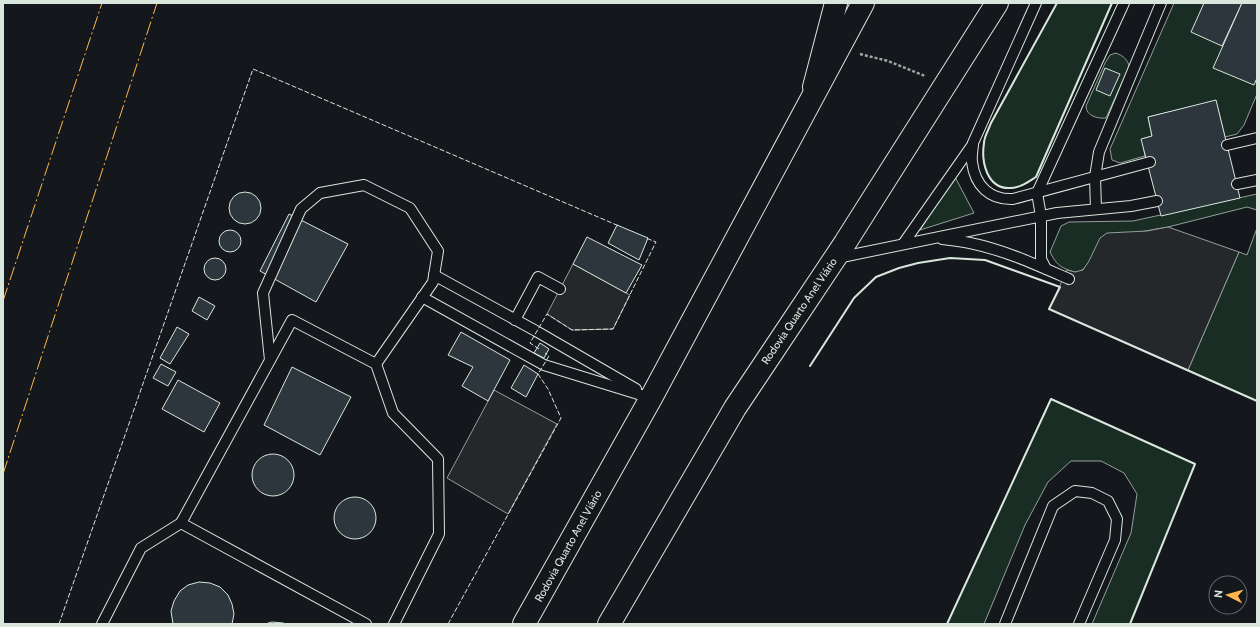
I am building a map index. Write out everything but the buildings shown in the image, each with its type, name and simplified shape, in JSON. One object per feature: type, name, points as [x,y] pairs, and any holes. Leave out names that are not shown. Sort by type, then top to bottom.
[{"type":"main road","points":[[811,100],[836,3]]},
{"type":"main road","name":"Rodovia Quarto Anel Viário","points":[[524,624],[651,398],[863,3]]},
{"type":"main road","name":"Rodovia Quarto Anel Viário","points":[[609,624],[735,408],[835,258],[997,3]]},
{"type":"lane","points":[[903,244],[973,144],[1036,3]]},
{"type":"lane","points":[[1046,269],[1041,259],[1041,216],[1037,193],[1124,3]]},
{"type":"lane","points":[[1096,209],[1095,177],[1099,152],[1161,3]]},
{"type":"lane","points":[[1227,145],[1257,138]]},
{"type":"lane","points":[[973,144],[972,162],[976,178],[981,186],[993,197],[1004,200],[1014,199],[1150,162]]},
{"type":"lane","points":[[1237,184],[1257,180]]},
{"type":"lane","points":[[270,360],[263,293],[301,209],[320,193],[364,185],[410,208],[438,251],[432,282],[376,364]]},
{"type":"lane","points":[[835,258],[1057,212],[1131,206],[1157,201]]},
{"type":"lane","points":[[934,238],[976,244],[1023,259],[1069,279]]},
{"type":"lane","points":[[434,275],[651,398]]},
{"type":"lane","points":[[515,320],[538,277],[560,289]]},
{"type":"lane","points":[[422,297],[544,365],[651,398]]},
{"type":"lane","points":[[102,624],[141,548],[181,523],[292,320],[376,364],[393,413],[438,459],[439,534],[394,624]]},
{"type":"lane","points":[[1005,624],[1054,506],[1075,491],[1092,493],[1108,501],[1118,519],[1115,540],[1079,624]]},
{"type":"lane","points":[[181,523],[366,624]]},
{"type":"path","points":[[838,49],[888,60],[946,84]]},
{"type":"green space","points":[[1057,3],[1112,3],[1036,177],[1017,187],[1002,187],[996,184],[987,173],[983,150],[985,138],[991,123]]},
{"type":"green space","points":[[1174,3],[1257,3],[1257,94],[1244,125],[1237,134],[1225,137],[1216,101],[1148,117],[1152,136],[1142,139],[1145,156],[1120,163],[1112,160],[1110,149]]},
{"type":"green space","points":[[1116,53],[1121,55],[1127,61],[1129,65],[1127,71],[1106,118],[1093,116],[1088,112],[1086,106],[1105,63],[1110,55]]},
{"type":"green space","points":[[955,177],[974,213],[920,230]]},
{"type":"green space","points":[[1257,194],[1257,210],[1247,207],[1168,227],[1100,239],[1084,269],[1080,271],[1073,272],[1061,266],[1050,252],[1061,226],[1069,222],[1133,221]]},
{"type":"green space","points":[[1257,228],[1257,401],[1188,370],[1239,252],[1247,255]]},
{"type":"green space","points":[[1051,399],[1195,464],[1130,624],[1092,624],[1131,533],[1137,494],[1124,473],[1101,461],[1071,461],[1048,482],[1025,525],[984,624],[947,624]]},
{"type":"shaded area","points":[[1168,227],[1239,252],[1188,370],[1049,309],[1067,270],[1075,272],[1083,270],[1100,238],[1107,233],[1147,231]]},
{"type":"shaded area","points":[[573,264],[630,295],[613,329],[572,330],[547,314]]},
{"type":"shaded area","points":[[494,390],[557,424],[508,514],[447,478]]},
{"type":"fence","points":[[59,624],[253,69],[619,226]]},
{"type":"fence","points":[[539,349],[530,343],[547,314],[572,330],[613,329],[656,242],[646,238]]},
{"type":"fence","points":[[448,624],[561,418],[548,389],[538,374],[549,356],[545,353]]},
{"type":"wall","points":[[1057,3],[991,123],[985,138],[983,150],[987,173],[996,184],[1002,187],[1017,187],[1036,177],[1112,3]]},
{"type":"wall","points":[[810,366],[854,298],[876,277],[899,268],[918,263],[950,258],[985,260],[1060,287],[1049,309],[1257,401]]},
{"type":"wall","points":[[947,624],[1051,399],[1195,464],[1130,624]]},
{"type":"power","points":[[3,301],[102,3]]},
{"type":"power","points":[[3,474],[157,3]]}]
